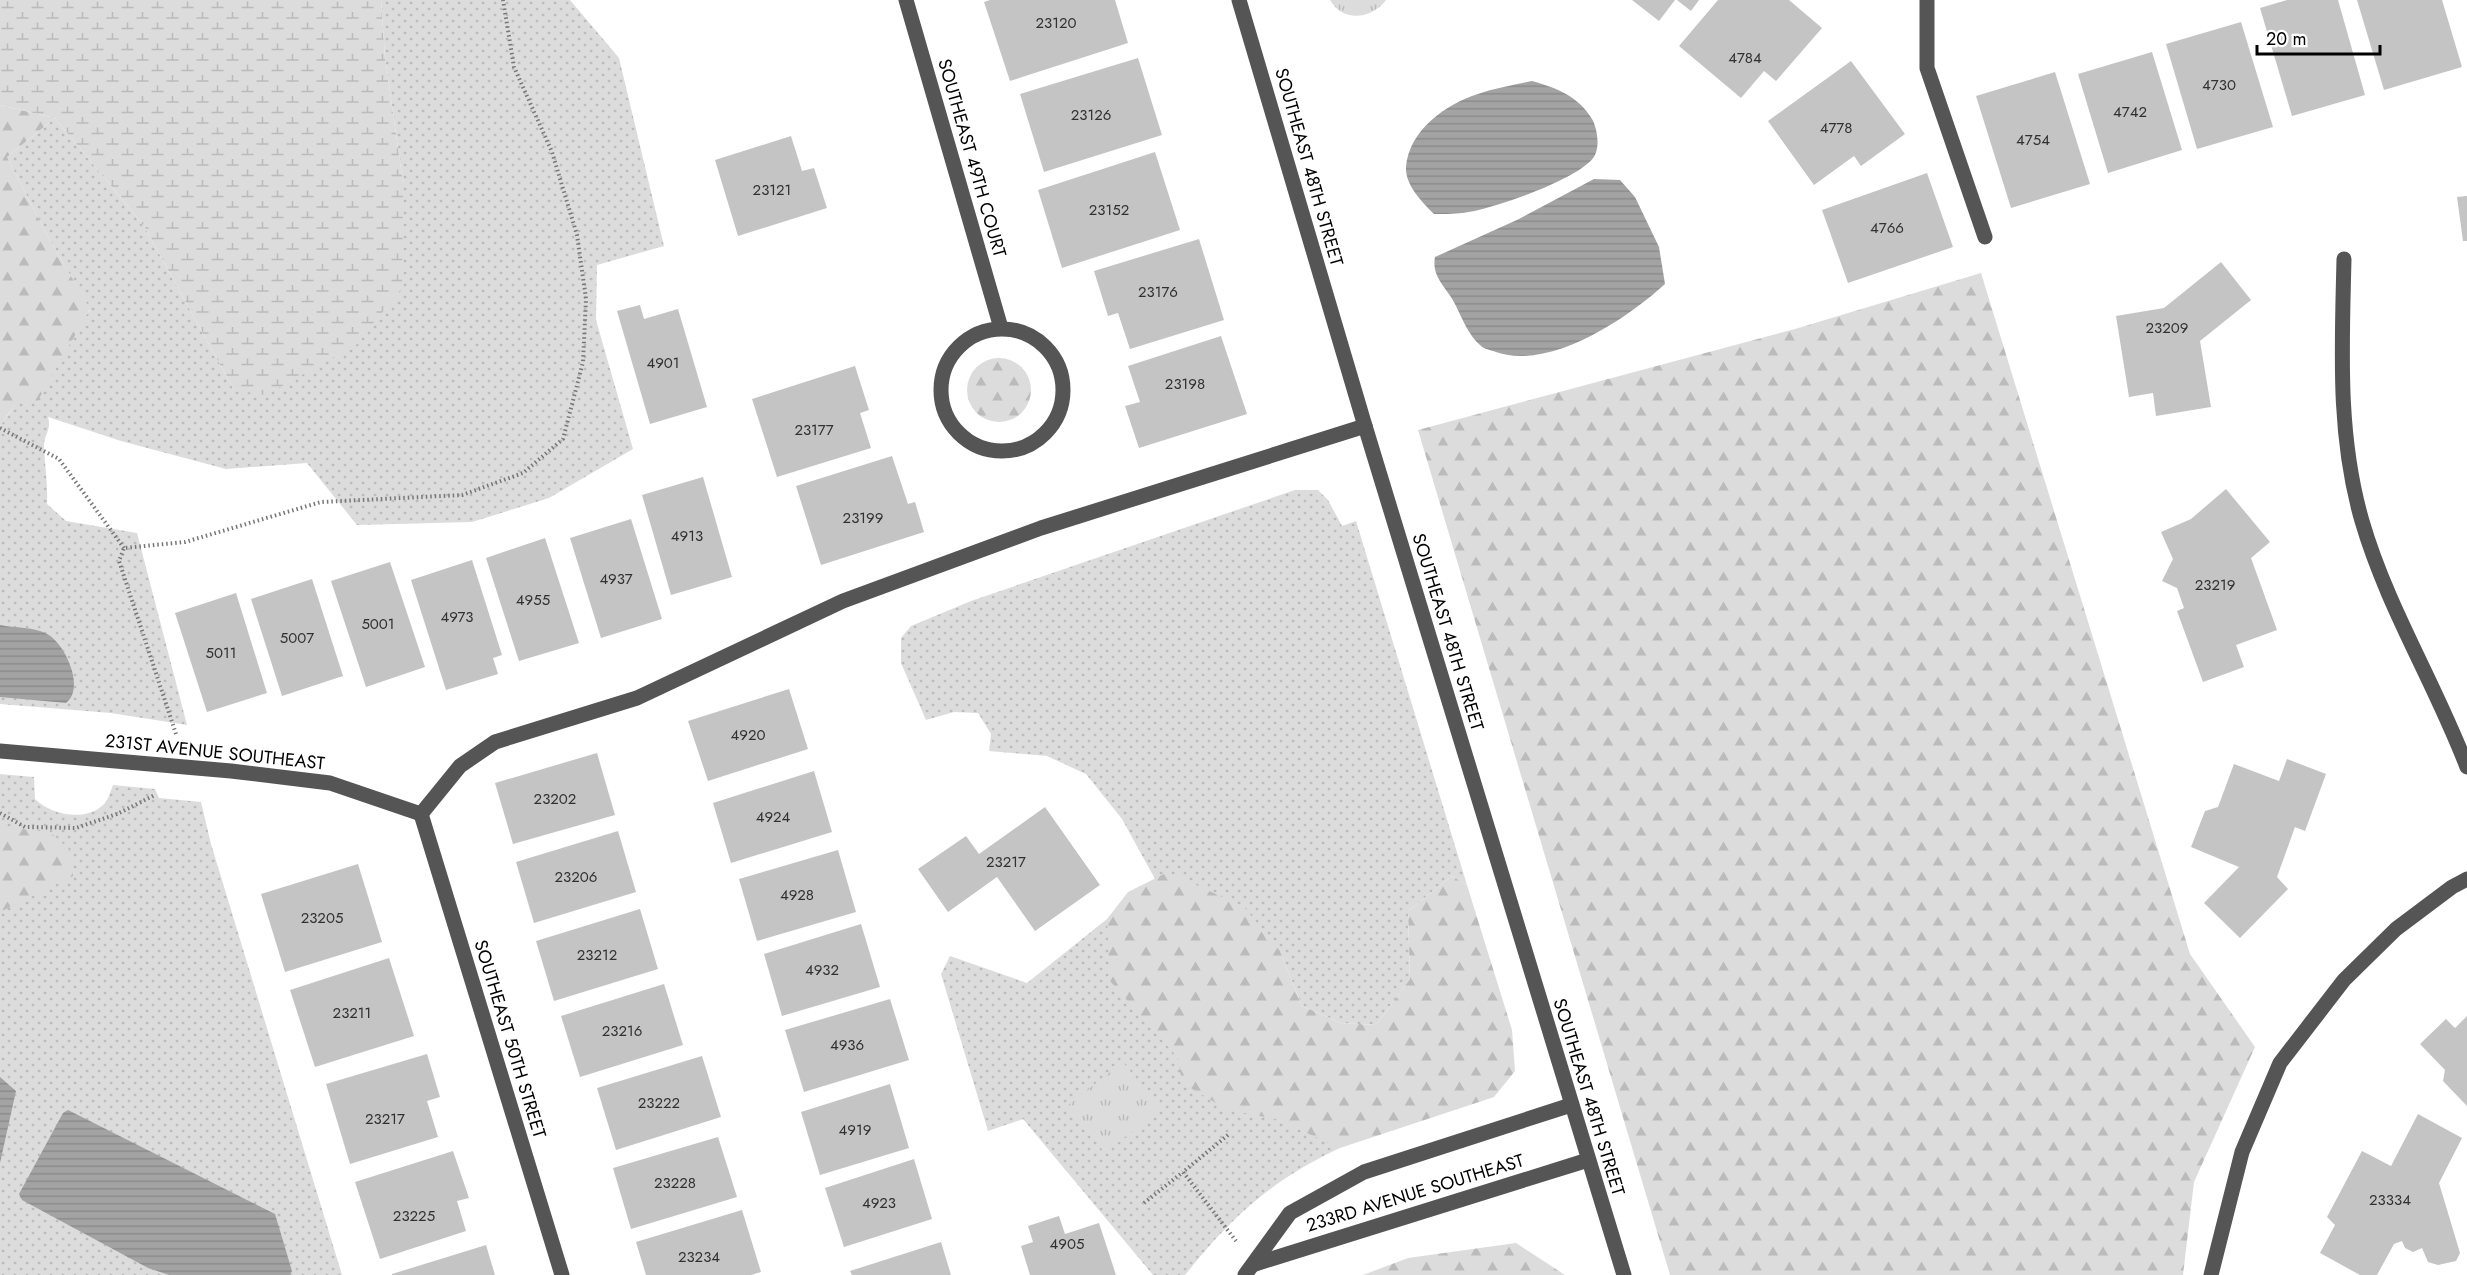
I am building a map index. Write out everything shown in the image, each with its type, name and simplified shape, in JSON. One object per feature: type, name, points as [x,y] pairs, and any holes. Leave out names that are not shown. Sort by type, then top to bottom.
[{"type":"street","name":"SOUTHEAST 49TH COURT","points":[[906,0],[1001,328]]},
{"type":"street","name":"SOUTHEAST 48TH STREET","points":[[1239,0],[1365,426],[1624,1275]]},
{"type":"street","points":[[1927,0],[1927,69],[1985,237]]},
{"type":"street","points":[[2344,259],[2341,385],[2348,464],[2362,521],[2407,639],[2452,729],[2467,767]]},
{"type":"street","points":[[1001,328],[1020,331],[1037,339],[1052,352],[1060,370],[1064,389],[1061,408],[1053,426],[1039,439],[1022,448],[1003,452],[984,449],[967,440],[953,427],[944,410],[940,391],[943,372],[958,347],[982,331],[1001,328]]},
{"type":"street","points":[[421,814],[460,766],[495,742],[637,698],[799,620],[1041,528],[1365,426]]},
{"type":"street","name":"231ST AVENUE SOUTHEAST","points":[[0,751],[231,771],[330,783],[421,814]]},
{"type":"street","name":"SOUTHEAST 50TH STREET","points":[[421,814],[562,1275]]},
{"type":"street","points":[[2211,1275],[2242,1152],[2280,1063],[2344,980],[2396,929],[2452,887],[2467,879]]},
{"type":"street","name":"233RD AVENUE SOUTHEAST","points":[[1250,1270],[1290,1213],[1364,1172],[1571,1105]]},
{"type":"street","name":"233RD AVENUE SOUTHEAST","points":[[1250,1270],[1588,1160]]},
{"type":"path","points":[[124,549],[185,542],[321,502],[462,495],[523,473],[562,439],[583,363],[586,299],[577,235],[552,152],[514,67],[503,0]]},
{"type":"path","points":[[0,428],[59,459],[124,549]]},
{"type":"path","points":[[124,549],[119,561],[176,734]]},
{"type":"path","points":[[0,813],[25,827],[76,828],[117,814],[158,793]]},
{"type":"path","points":[[1144,1203],[1228,1135]]},
{"type":"path","points":[[1183,1172],[1250,1270]]},
{"type":"green space","points":[[0,0],[381,0],[385,57],[403,183],[402,288],[356,345],[266,395],[234,390],[144,226],[55,118],[0,105]]},
{"type":"green space","points":[[381,0],[570,0],[619,58],[664,246],[597,265],[596,320],[633,449],[549,498],[472,522],[357,525],[307,463],[226,469],[121,441],[48,417],[49,426],[44,444],[47,504],[66,521],[137,533],[187,725],[111,713],[0,704],[0,426],[16,404],[23,400],[90,310],[47,235],[7,157],[55,118],[144,226],[234,390],[403,183],[385,57]]},
{"type":"green space","points":[[1330,0],[1386,0],[1373,11],[1358,16],[1342,12]]},
{"type":"green space","points":[[0,105],[55,118],[7,157],[47,235],[90,309],[37,402],[23,402],[15,406],[0,426]]},
{"type":"green space","points":[[1981,273],[2190,954],[2255,1047],[2194,1182],[2183,1275],[1670,1275],[1418,430],[1795,329]]},
{"type":"green space","points":[[999,358],[1011,360],[1022,367],[1029,378],[1031,390],[1029,402],[1022,413],[1011,420],[999,422],[987,420],[976,413],[969,402],[967,390],[969,378],[976,367],[987,360]]},
{"type":"green space","points":[[1295,490],[1318,490],[1328,500],[1342,526],[1356,521],[1467,885],[1452,876],[1408,911],[1410,979],[1376,1025],[1341,1023],[1302,1006],[1280,951],[1169,873],[1155,879],[1122,819],[1086,774],[1047,756],[989,751],[991,734],[978,713],[954,712],[926,720],[901,663],[901,638],[911,626],[971,601]]},
{"type":"green space","points":[[0,774],[34,777],[35,799],[59,813],[79,815],[97,809],[105,803],[113,785],[155,789],[159,798],[201,802],[211,844],[342,1275],[0,1275]]},
{"type":"green space","points":[[0,823],[4,827],[50,832],[71,851],[73,876],[0,912]]},
{"type":"green space","points":[[1168,872],[1244,907],[1280,951],[1302,1006],[1341,1023],[1376,1025],[1410,979],[1408,911],[1452,876],[1467,885],[1512,1030],[1515,1071],[1494,1097],[1340,1148],[1276,1119],[1228,1110],[1182,1083],[1178,1058],[1110,981],[1107,919],[1128,892]]},
{"type":"green space","points":[[1107,919],[1276,1119],[1324,1104],[1340,1148],[1294,1173],[1255,1201],[1219,1235],[1185,1275],[1153,1275],[1023,1119],[988,1131],[941,974],[950,956],[1027,983]]},
{"type":"green space","points":[[1123,1062],[1160,1109],[1105,1153],[1067,1106]]},
{"type":"green space","points":[[1516,1243],[1565,1275],[1363,1275],[1408,1258]]},
{"type":"shaded area","points":[[1532,81],[1566,94],[1586,111],[1592,119],[1596,132],[1598,142],[1595,155],[1587,164],[1555,183],[1513,200],[1475,211],[1434,214],[1415,193],[1406,174],[1409,154],[1422,130],[1442,112],[1466,98]]},
{"type":"shaded area","points":[[1594,179],[1620,180],[1635,197],[1659,247],[1665,284],[1609,326],[1563,348],[1517,356],[1481,346],[1469,332],[1438,277],[1435,271],[1435,257],[1519,219]]},
{"type":"shaded area","points":[[0,625],[31,629],[54,639],[66,656],[74,677],[72,696],[66,703],[0,697]]},
{"type":"shaded area","points":[[0,1077],[16,1091],[0,1163]]},
{"type":"shaded area","points":[[68,1110],[275,1214],[292,1271],[290,1275],[169,1275],[148,1268],[22,1200],[19,1194],[63,1113]]},
{"type":"building","points":[[990,0],[1115,0],[1128,43],[1010,81],[984,2]]},
{"type":"building","points":[[1632,0],[1675,0],[1659,21]]},
{"type":"building","points":[[1677,0],[1699,0],[1691,11]]},
{"type":"building","points":[[1718,0],[1789,0],[1822,28],[1776,81],[1764,71],[1741,98],[1679,46]]},
{"type":"building","points":[[2287,0],[2338,0],[2365,95],[2292,116],[2260,8]]},
{"type":"building","points":[[2357,0],[2442,0],[2462,67],[2384,90]]},
{"type":"building","points":[[2241,22],[2273,127],[2197,149],[2166,44]]},
{"type":"building","points":[[2152,52],[2182,150],[2108,173],[2078,74]]},
{"type":"building","points":[[1138,58],[1162,135],[1044,172],[1020,94]]},
{"type":"building","points":[[1851,61],[1905,134],[1861,166],[1854,156],[1814,185],[1768,121]]},
{"type":"building","points":[[2055,72],[2090,184],[2011,208],[1976,96]]},
{"type":"building","points":[[791,136],[802,171],[814,168],[827,208],[738,236],[715,160]]},
{"type":"building","points":[[1155,152],[1180,230],[1062,268],[1038,190]]},
{"type":"building","points":[[1927,173],[1953,247],[1848,283],[1822,210]]},
{"type":"building","points":[[2467,196],[2467,241],[2463,241],[2457,197]]},
{"type":"building","points":[[1199,239],[1224,320],[1130,349],[1118,313],[1108,316],[1094,271]]},
{"type":"building","points":[[2221,262],[2251,300],[2200,341],[2211,407],[2156,416],[2153,393],[2129,397],[2116,316],[2164,308]]},
{"type":"building","points":[[640,305],[644,319],[678,309],[707,407],[650,424],[617,311]]},
{"type":"building","points":[[1221,336],[1247,414],[1139,448],[1125,406],[1140,402],[1128,366]]},
{"type":"building","points":[[855,366],[869,410],[860,413],[871,448],[777,477],[752,399]]},
{"type":"building","points":[[892,456],[908,504],[915,502],[924,532],[821,565],[796,486]]},
{"type":"building","points":[[703,477],[732,577],[671,595],[642,495]]},
{"type":"building","points":[[2226,489],[2270,542],[2251,558],[2277,630],[2236,645],[2244,667],[2203,682],[2177,611],[2184,608],[2177,588],[2162,581],[2173,559],[2161,532],[2191,519]]},
{"type":"building","points":[[631,519],[662,619],[601,638],[570,538]]},
{"type":"building","points":[[545,538],[579,643],[519,661],[486,558]]},
{"type":"building","points":[[472,560],[502,655],[493,658],[498,674],[446,690],[411,580]]},
{"type":"building","points":[[390,562],[425,667],[366,687],[331,581]]},
{"type":"building","points":[[312,579],[343,676],[282,696],[251,599]]},
{"type":"building","points":[[236,593],[267,693],[207,712],[175,613]]},
{"type":"building","points":[[789,689],[808,749],[708,781],[688,721]]},
{"type":"building","points":[[597,753],[615,815],[513,844],[495,783]]},
{"type":"building","points":[[2287,759],[2326,774],[2305,831],[2295,827],[2277,877],[2288,889],[2240,938],[2204,903],[2239,867],[2191,847],[2205,811],[2218,807],[2234,764],[2279,781]]},
{"type":"building","points":[[814,771],[832,832],[731,863],[713,803]]},
{"type":"building","points":[[1045,807],[1100,885],[1035,931],[997,877],[948,912],[918,869],[966,836],[979,854]]},
{"type":"building","points":[[618,831],[636,892],[534,923],[516,862]]},
{"type":"building","points":[[838,850],[856,912],[757,941],[739,879]]},
{"type":"building","points":[[358,864],[382,942],[285,972],[261,894]]},
{"type":"building","points":[[640,909],[658,969],[554,1001],[536,941]]},
{"type":"building","points":[[861,924],[880,987],[782,1016],[764,954]]},
{"type":"building","points":[[389,958],[414,1036],[315,1067],[290,990]]},
{"type":"building","points":[[664,984],[683,1045],[580,1077],[561,1016]]},
{"type":"building","points":[[890,999],[909,1060],[804,1092],[785,1030]]},
{"type":"building","points":[[2467,1016],[2467,1106],[2443,1081],[2445,1070],[2420,1044],[2446,1019],[2455,1028]]},
{"type":"building","points":[[427,1054],[440,1097],[427,1101],[438,1137],[350,1164],[326,1084]]},
{"type":"building","points":[[702,1056],[721,1117],[616,1150],[597,1088]]},
{"type":"building","points":[[890,1084],[909,1148],[820,1175],[801,1112]]},
{"type":"building","points":[[2418,1114],[2462,1138],[2439,1183],[2460,1253],[2456,1261],[2438,1265],[2428,1262],[2422,1248],[2413,1252],[2405,1248],[2402,1241],[2394,1244],[2377,1275],[2360,1275],[2320,1253],[2335,1225],[2327,1217],[2362,1151],[2391,1166]]},
{"type":"building","points":[[718,1137],[737,1197],[631,1229],[613,1168]]},
{"type":"building","points":[[453,1151],[469,1198],[457,1201],[466,1231],[380,1259],[355,1182]]},
{"type":"building","points":[[914,1159],[932,1219],[844,1247],[825,1188]]},
{"type":"building","points":[[742,1210],[761,1272],[751,1275],[646,1275],[636,1242]]},
{"type":"building","points":[[1059,1216],[1065,1234],[1099,1223],[1116,1275],[1030,1275],[1021,1246],[1033,1242],[1028,1226]]},
{"type":"building","points":[[941,1242],[951,1275],[852,1275],[850,1271]]},
{"type":"building","points":[[486,1245],[495,1275],[392,1275],[392,1274]]}]
